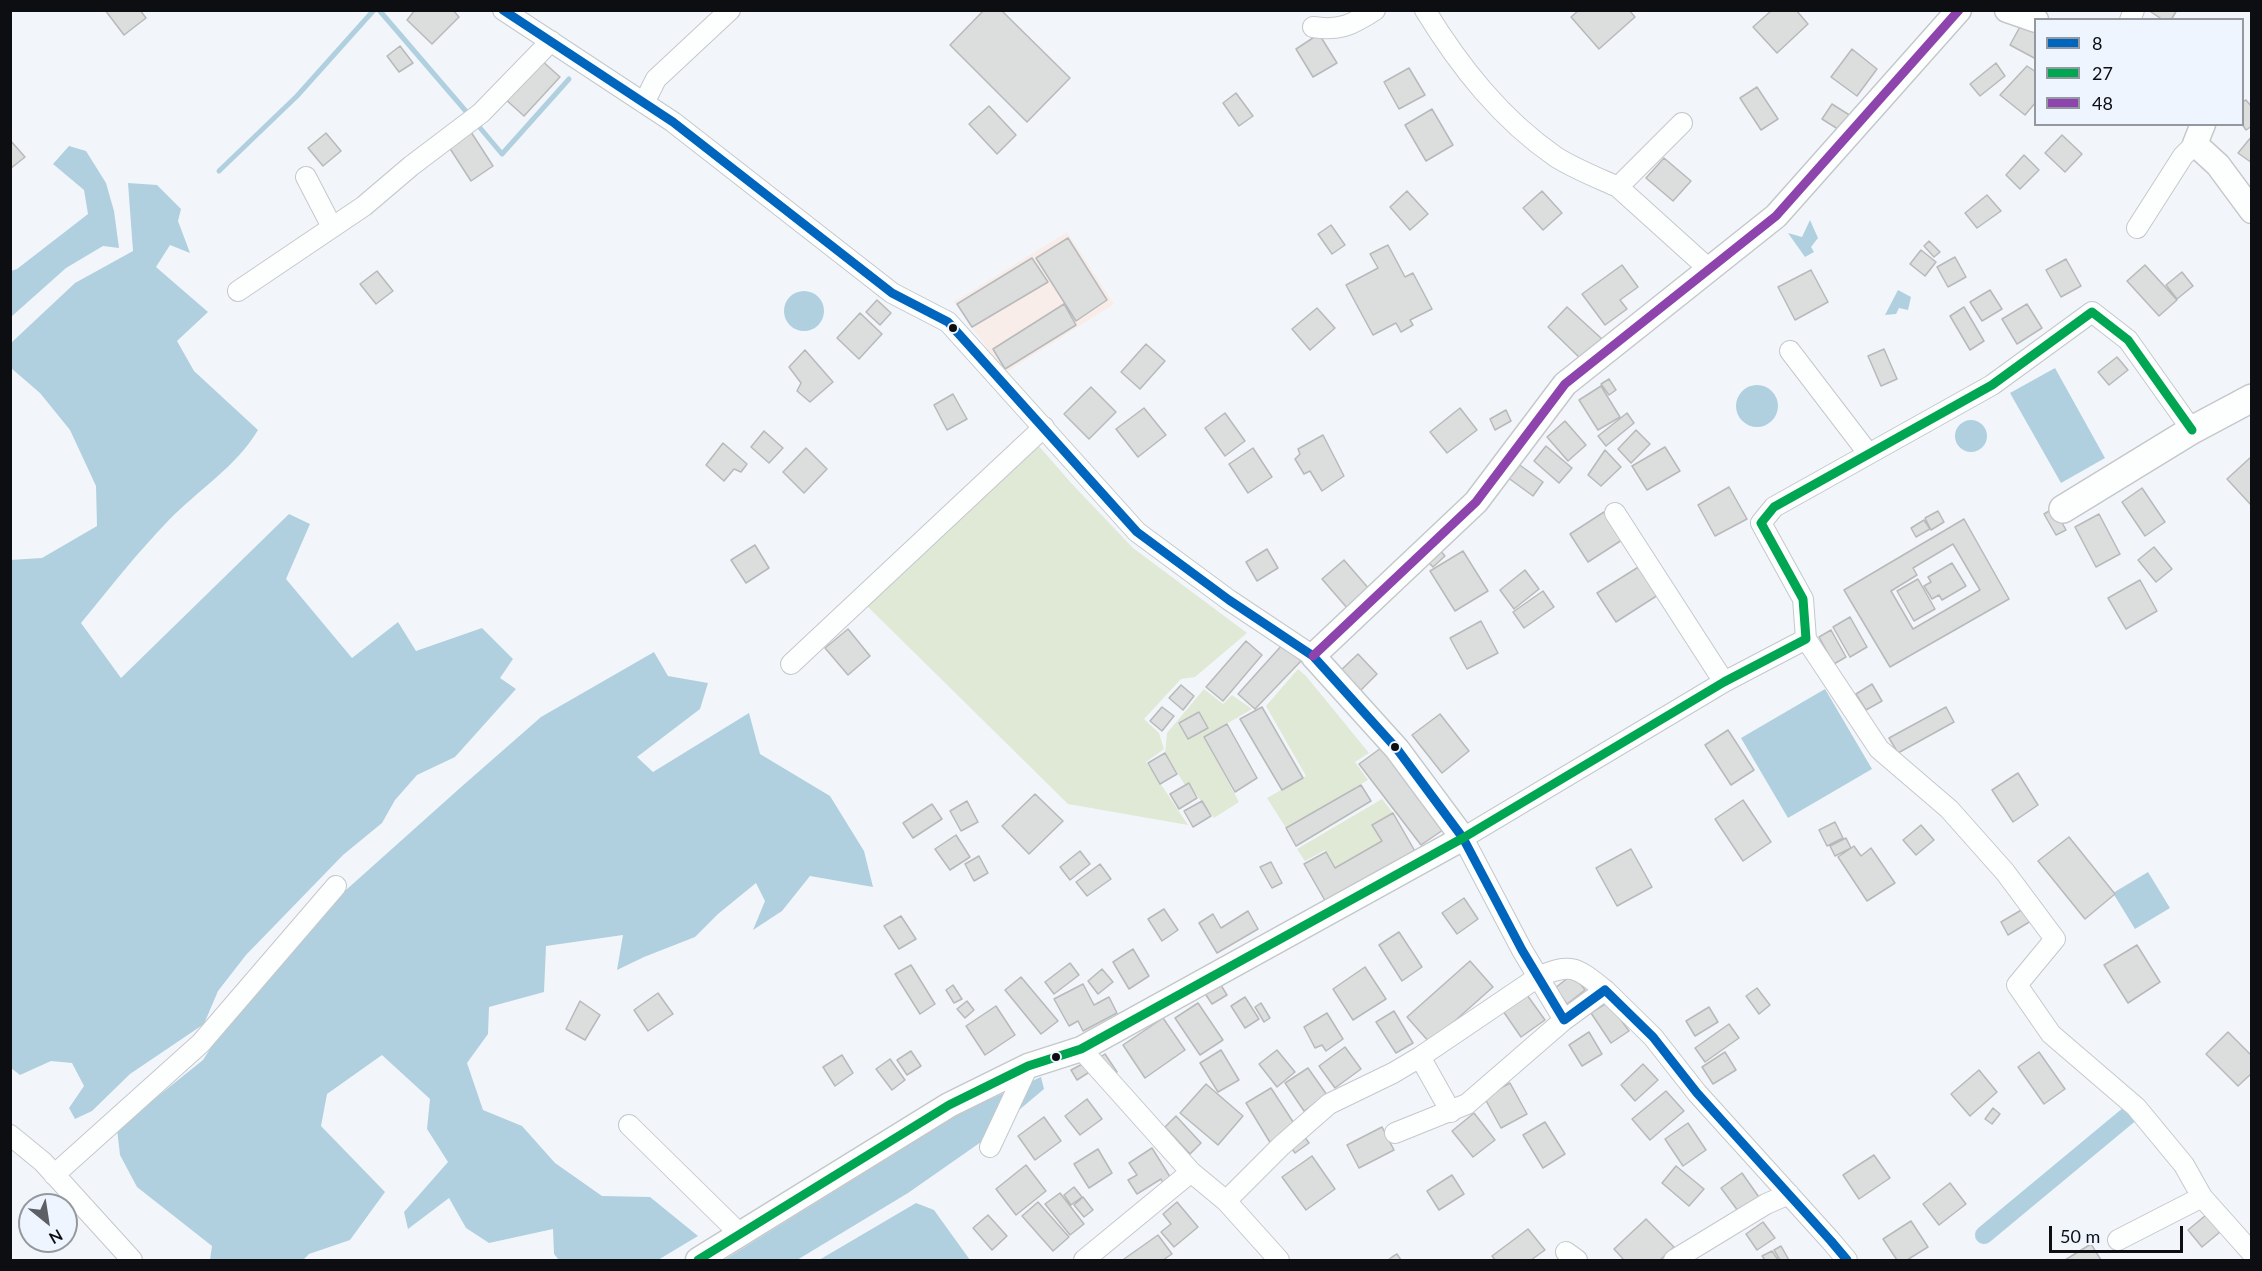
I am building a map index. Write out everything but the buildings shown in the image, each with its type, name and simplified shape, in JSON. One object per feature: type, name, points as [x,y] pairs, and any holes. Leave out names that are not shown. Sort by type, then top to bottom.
[{"type":"main road","points":[[2063,509],[2192,430],[2252,398]]},
{"type":"street","points":[[503,10],[644,103],[726,162],[892,293],[948,322],[1137,532],[1229,600],[1313,656],[1397,749],[1463,838],[1538,977],[1564,1020]]},
{"type":"street","points":[[644,103],[656,79],[730,10]]},
{"type":"street","points":[[1314,27],[1328,29],[1346,27],[1375,10]]},
{"type":"street","points":[[1425,10],[1478,86],[1524,133],[1559,158],[1618,188],[1710,270]]},
{"type":"street","points":[[1313,656],[1476,502],[1565,384],[1776,216],[1959,10]]},
{"type":"street","points":[[2007,10],[2034,19]]},
{"type":"street","points":[[238,291],[364,206],[411,166],[485,109],[551,41]]},
{"type":"street","points":[[1618,188],[1682,123]]},
{"type":"street","points":[[2137,228],[2199,134],[2218,165],[2252,211]]},
{"type":"street","points":[[306,177],[332,227]]},
{"type":"street","points":[[2192,430],[2128,340],[2092,312],[1992,385],[1774,507],[1761,524],[1803,599],[1806,639],[1880,749],[1949,809],[2005,872],[2055,939],[2017,985],[2051,1034],[2136,1107],[2184,1165],[2202,1197],[2252,1253]]},
{"type":"street","points":[[1790,351],[1868,453]]},
{"type":"street","points":[[791,664],[1044,427]]},
{"type":"street","points":[[1615,513],[1724,682]]},
{"type":"street","points":[[698,1260],[949,1105],[1028,1066],[1081,1049],[1463,838],[1724,682],[1806,639]]},
{"type":"street","points":[[54,1175],[201,1043],[336,886]]},
{"type":"street","points":[[1226,1201],[1281,1146],[1329,1104],[1420,1057],[1538,977],[1559,968],[1571,968],[1583,973],[1605,990],[1653,1037],[1697,1093],[1847,1260]]},
{"type":"street","points":[[1395,1133],[1467,1104],[1564,1020],[1605,990]]},
{"type":"street","points":[[1081,1049],[1191,1172],[1226,1201],[1279,1260]]},
{"type":"street","points":[[1420,1057],[1450,1112]]},
{"type":"street","points":[[990,1147],[1028,1066]]},
{"type":"street","points":[[629,1125],[741,1235]]},
{"type":"street","points":[[10,1135],[43,1162],[132,1260]]},
{"type":"street","points":[[1084,1260],[1191,1172]]},
{"type":"street","points":[[1674,1260],[1766,1204],[1789,1194]]},
{"type":"street","points":[[2118,1240],[2202,1197]]},
{"type":"shaded area","points":[[1067,232],[1114,304],[1005,373],[954,302]]},
{"type":"green space","points":[[1031,437],[1133,548],[1247,633],[1195,677],[1181,679],[1144,719],[1159,733],[1164,749],[1146,762],[1188,825],[1068,804],[864,603]]},
{"type":"green space","points":[[1298,669],[1369,753],[1355,762],[1368,780],[1286,828],[1267,798],[1306,776],[1266,706]]},
{"type":"green space","points":[[1204,689],[1223,704],[1232,695],[1252,709],[1204,737],[1239,802],[1214,818],[1189,783],[1185,785],[1165,753],[1167,733]]},
{"type":"green space","points":[[1382,799],[1393,813],[1372,825],[1382,841],[1335,868],[1325,850],[1305,861],[1297,849]]},
{"type":"water","points":[[69,146],[86,151],[106,183],[114,211],[119,248],[103,246],[66,268],[11,317],[11,271],[17,269],[88,214],[84,190],[53,164]]},
{"type":"water","points":[[128,183],[157,185],[181,209],[178,221],[190,253],[170,245],[156,267],[208,312],[177,341],[194,371],[258,430],[228,467],[157,533],[81,623],[121,678],[289,514],[310,524],[286,579],[352,658],[398,622],[416,651],[482,628],[513,659],[500,678],[516,689],[455,757],[417,775],[395,800],[382,823],[343,855],[246,955],[218,991],[204,1024],[130,1074],[92,1111],[75,1119],[69,1108],[84,1086],[72,1063],[51,1061],[20,1075],[11,1068],[10,560],[42,558],[97,526],[96,486],[70,430],[40,393],[11,368],[11,343],[75,283],[133,251]]},
{"type":"water","points":[[1810,220],[1818,238],[1811,247],[1814,252],[1805,257],[1788,233],[1802,237]]},
{"type":"water","points":[[1898,290],[1911,297],[1908,310],[1899,308],[1896,314],[1885,315]]},
{"type":"water","points":[[804,291],[818,297],[824,311],[818,325],[804,331],[790,325],[784,311],[790,297]]},
{"type":"water","points":[[2055,368],[2105,458],[2061,483],[2010,393]]},
{"type":"water","points":[[1757,385],[1772,391],[1778,406],[1772,421],[1757,427],[1742,421],[1736,406],[1742,391]]},
{"type":"water","points":[[1971,420],[1983,424],[1987,436],[1983,448],[1971,452],[1959,448],[1955,436],[1959,424]]},
{"type":"water","points":[[654,652],[668,676],[708,683],[700,709],[637,757],[653,772],[749,713],[760,754],[830,796],[864,851],[873,887],[810,876],[782,911],[753,930],[765,901],[756,883],[718,914],[695,937],[617,970],[623,935],[546,946],[544,992],[489,1007],[488,1034],[467,1063],[483,1110],[522,1126],[555,1163],[602,1196],[650,1197],[698,1236],[658,1260],[559,1260],[554,1254],[553,1229],[489,1243],[466,1228],[449,1198],[408,1229],[404,1212],[448,1162],[427,1129],[430,1099],[382,1055],[327,1094],[321,1126],[385,1192],[350,1240],[309,1254],[303,1260],[210,1260],[212,1246],[137,1187],[120,1155],[117,1129],[203,1060],[234,1012],[308,924],[460,788],[541,717]]},
{"type":"water","points":[[1825,689],[1872,769],[1788,818],[1741,738]]},
{"type":"water","points":[[2148,872],[2170,908],[2135,929],[2113,893]]},
{"type":"water","points":[[1041,1077],[1044,1089],[981,1142],[908,1193],[797,1260],[724,1260],[965,1110]]},
{"type":"water","points":[[916,1203],[934,1210],[970,1260],[819,1260]]},
{"type":"waterway","points":[[219,171],[297,96],[374,10]]},
{"type":"waterway","points":[[379,10],[470,116]]},
{"type":"waterway","points":[[476,123],[502,154],[569,79]]},
{"type":"waterway","points":[[1984,1235],[2131,1113]]},
{"type":"transit line","name":"8","points":[[503,10],[673,122],[892,293],[948,322],[1137,532],[1229,600],[1313,656],[1397,749],[1463,838],[1522,950],[1564,1020],[1605,990],[1653,1037],[1697,1093],[1847,1260]]},
{"type":"transit line","name":"48","points":[[1313,656],[1476,502],[1565,384],[1776,216],[1959,10]]},
{"type":"transit line","name":"27","points":[[698,1260],[949,1105],[1028,1066],[1081,1049],[1463,838],[1724,682],[1806,639],[1803,599],[1761,523],[1774,507],[1992,385],[2092,312],[2128,340],[2192,430]]}]
